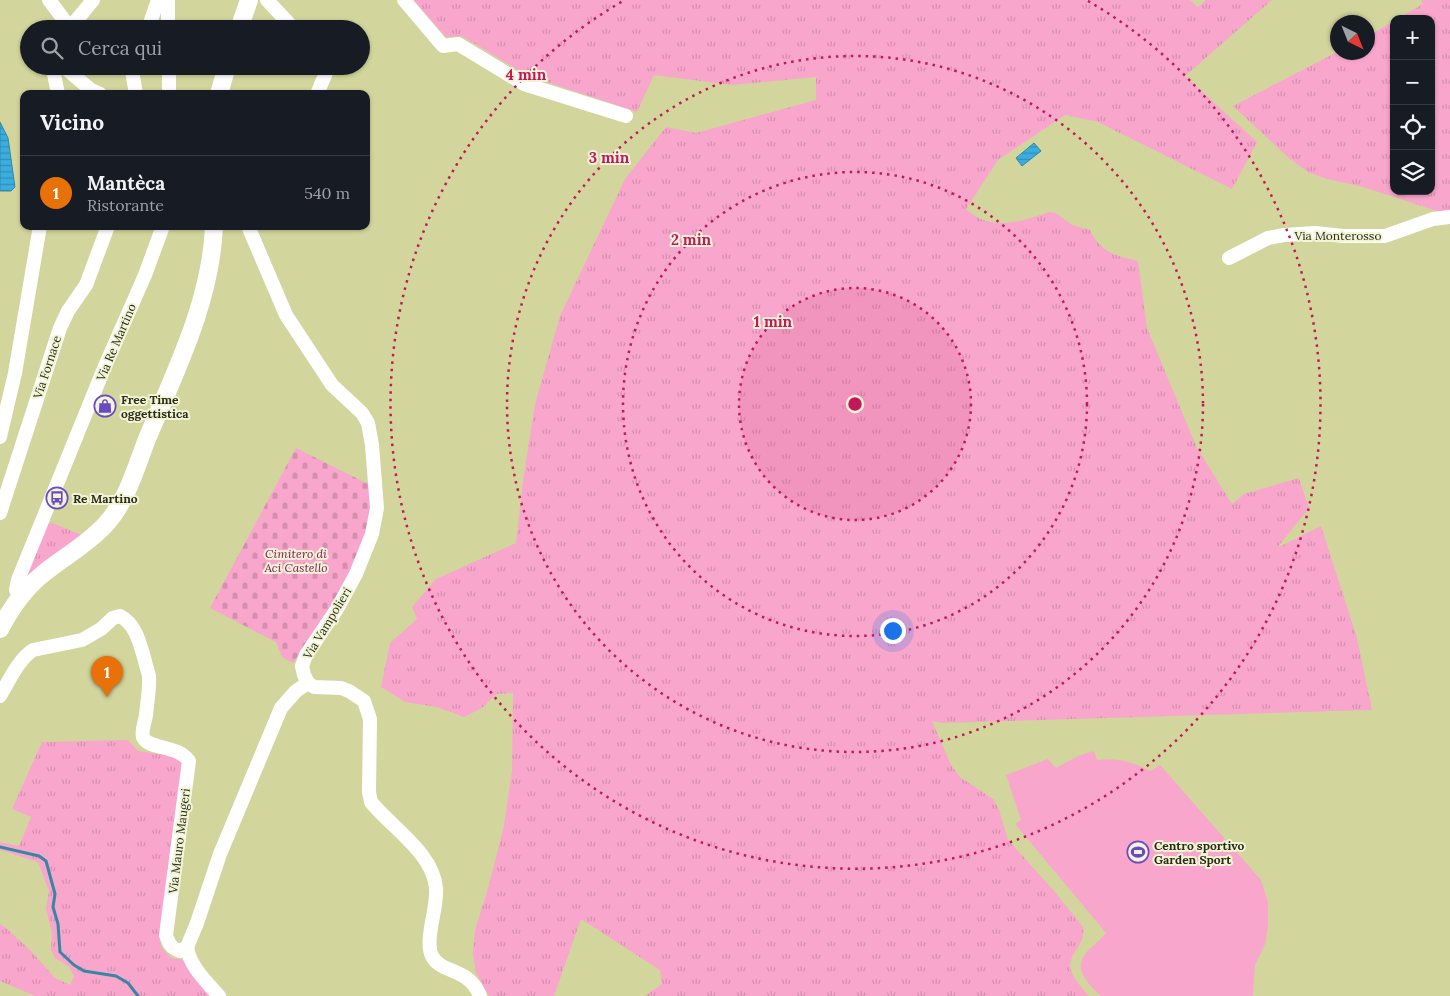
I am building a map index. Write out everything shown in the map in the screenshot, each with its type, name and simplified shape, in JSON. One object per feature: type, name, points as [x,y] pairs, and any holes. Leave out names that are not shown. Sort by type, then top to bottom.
[{"type":"main road","points":[[242,20],[249,0]]},
{"type":"main road","points":[[220,90],[224,75]]},
{"type":"main road","points":[[0,629],[20,596],[44,573],[93,538],[108,522],[123,498],[203,300],[210,270],[214,230]]},
{"type":"street","points":[[49,0],[63,20]]},
{"type":"street","points":[[77,20],[93,0]]},
{"type":"street","points":[[151,20],[158,0]]},
{"type":"street","points":[[168,0],[168,20]]},
{"type":"street","points":[[267,0],[286,20]]},
{"type":"street","points":[[404,0],[443,46],[458,44],[524,84],[626,116]]},
{"type":"street","points":[[54,75],[57,90]]},
{"type":"street","points":[[74,75],[91,90]]},
{"type":"street","points":[[130,75],[135,90]]},
{"type":"street","points":[[169,75],[169,90]]},
{"type":"street","points":[[319,90],[325,75]]},
{"type":"street","name":"Via Monterosso","points":[[1229,258],[1268,238],[1284,235],[1315,233],[1343,236],[1385,236],[1433,219],[1450,217]]},
{"type":"street","points":[[24,441],[0,436],[15,373],[39,230]]},
{"type":"street","name":"Via Fornace","points":[[0,513],[60,328],[68,311],[86,285],[107,230]]},
{"type":"street","name":"Via Re Martino","points":[[20,596],[16,590],[18,580],[105,366],[145,275],[162,230]]},
{"type":"street","name":"Via Vampolieri","points":[[250,230],[286,315],[332,385],[362,413],[368,423],[372,445],[377,508],[372,534],[356,574],[337,610],[306,655],[302,666],[308,683]]},
{"type":"street","name":"Via Mauro Maugeri","points":[[0,696],[19,665],[33,650],[82,640],[101,629],[113,618],[120,616],[127,620],[138,639],[149,676],[142,734],[144,740],[150,744],[173,749],[184,754],[189,761],[166,935],[168,943],[174,949],[180,951],[187,947]]},
{"type":"street","points":[[220,996],[188,958],[187,947],[220,854],[281,708],[296,691],[308,683],[314,687],[342,688],[364,701],[370,719],[369,792],[371,802],[419,851],[433,874],[436,888],[435,908],[430,926],[432,956],[437,962],[467,977],[474,984],[480,996]]},
{"type":"green space","points":[[413,0],[1190,0],[1198,7],[1206,0],[1272,0],[1185,76],[1257,142],[1232,189],[1098,122],[1065,115],[998,160],[966,209],[985,221],[995,223],[1017,222],[1049,212],[1056,213],[1072,225],[1090,230],[1098,243],[1109,252],[1138,261],[1147,328],[1197,448],[1232,504],[1244,494],[1299,478],[1309,508],[1277,548],[1321,526],[1357,638],[1372,710],[942,723],[932,721],[951,765],[960,777],[993,799],[999,810],[1008,840],[1055,892],[1083,927],[1082,938],[1070,965],[1074,977],[1089,996],[645,996],[662,984],[660,970],[581,919],[554,996],[489,996],[476,973],[473,953],[475,930],[504,826],[512,770],[513,693],[496,694],[482,708],[464,717],[437,707],[405,702],[381,687],[390,643],[417,619],[412,607],[436,579],[516,543],[535,404],[560,316],[625,179],[666,127],[696,133],[816,100],[816,77],[732,85],[654,75],[637,112],[526,75],[462,36],[446,37]]},
{"type":"green space","points":[[1421,0],[1450,0],[1450,212],[1440,212],[1363,187],[1327,179],[1308,172],[1290,159],[1233,106],[1330,56],[1330,60],[1375,60],[1375,32],[1390,23],[1390,195],[1435,195],[1435,15],[1404,15],[1423,4]]},
{"type":"green space","name":"Cimitero di Aci Castello","points":[[296,448],[370,485],[370,504],[369,519],[363,543],[347,579],[327,614],[293,663],[282,657],[276,642],[210,608]]},
{"type":"green space","points":[[52,523],[84,536],[27,578],[25,576],[43,532],[45,533],[48,524]]},
{"type":"green space","points":[[128,740],[138,751],[173,756],[182,763],[160,933],[161,947],[171,958],[184,960],[213,996],[35,996],[0,981],[0,924],[31,951],[55,978],[70,985],[74,976],[69,967],[55,958],[51,950],[52,933],[46,908],[49,891],[38,862],[0,850],[0,842],[19,846],[31,817],[12,809],[42,742]]},
{"type":"green space","name":"Centro sportivo Garden Sport","points":[[1094,751],[1097,760],[1111,759],[1124,761],[1150,771],[1160,765],[1261,880],[1268,902],[1268,925],[1265,944],[1255,965],[1253,996],[1101,996],[1085,978],[1082,973],[1081,962],[1089,950],[1106,933],[1015,824],[1021,820],[1006,775],[1048,759],[1056,768],[1078,756]]},
{"type":"water","points":[[0,122],[8,138],[15,187],[11,191],[0,191]]},
{"type":"water","points":[[1034,143],[1041,151],[1022,166],[1016,158]]},
{"type":"waterway","points":[[0,847],[39,856],[46,861],[55,894],[53,907],[58,924],[60,952],[74,965],[84,971],[116,976],[128,983],[138,996]]},
{"type":"place","name":"Free Time oggettistica","points":[[105,406]]},
{"type":"place","name":"Re Martino","points":[[57,498]]},
{"type":"place","name":"Mantèca","points":[[107,697]]},
{"type":"place","name":"Centro sportivo Garden Sport","points":[[1138,852]]}]
